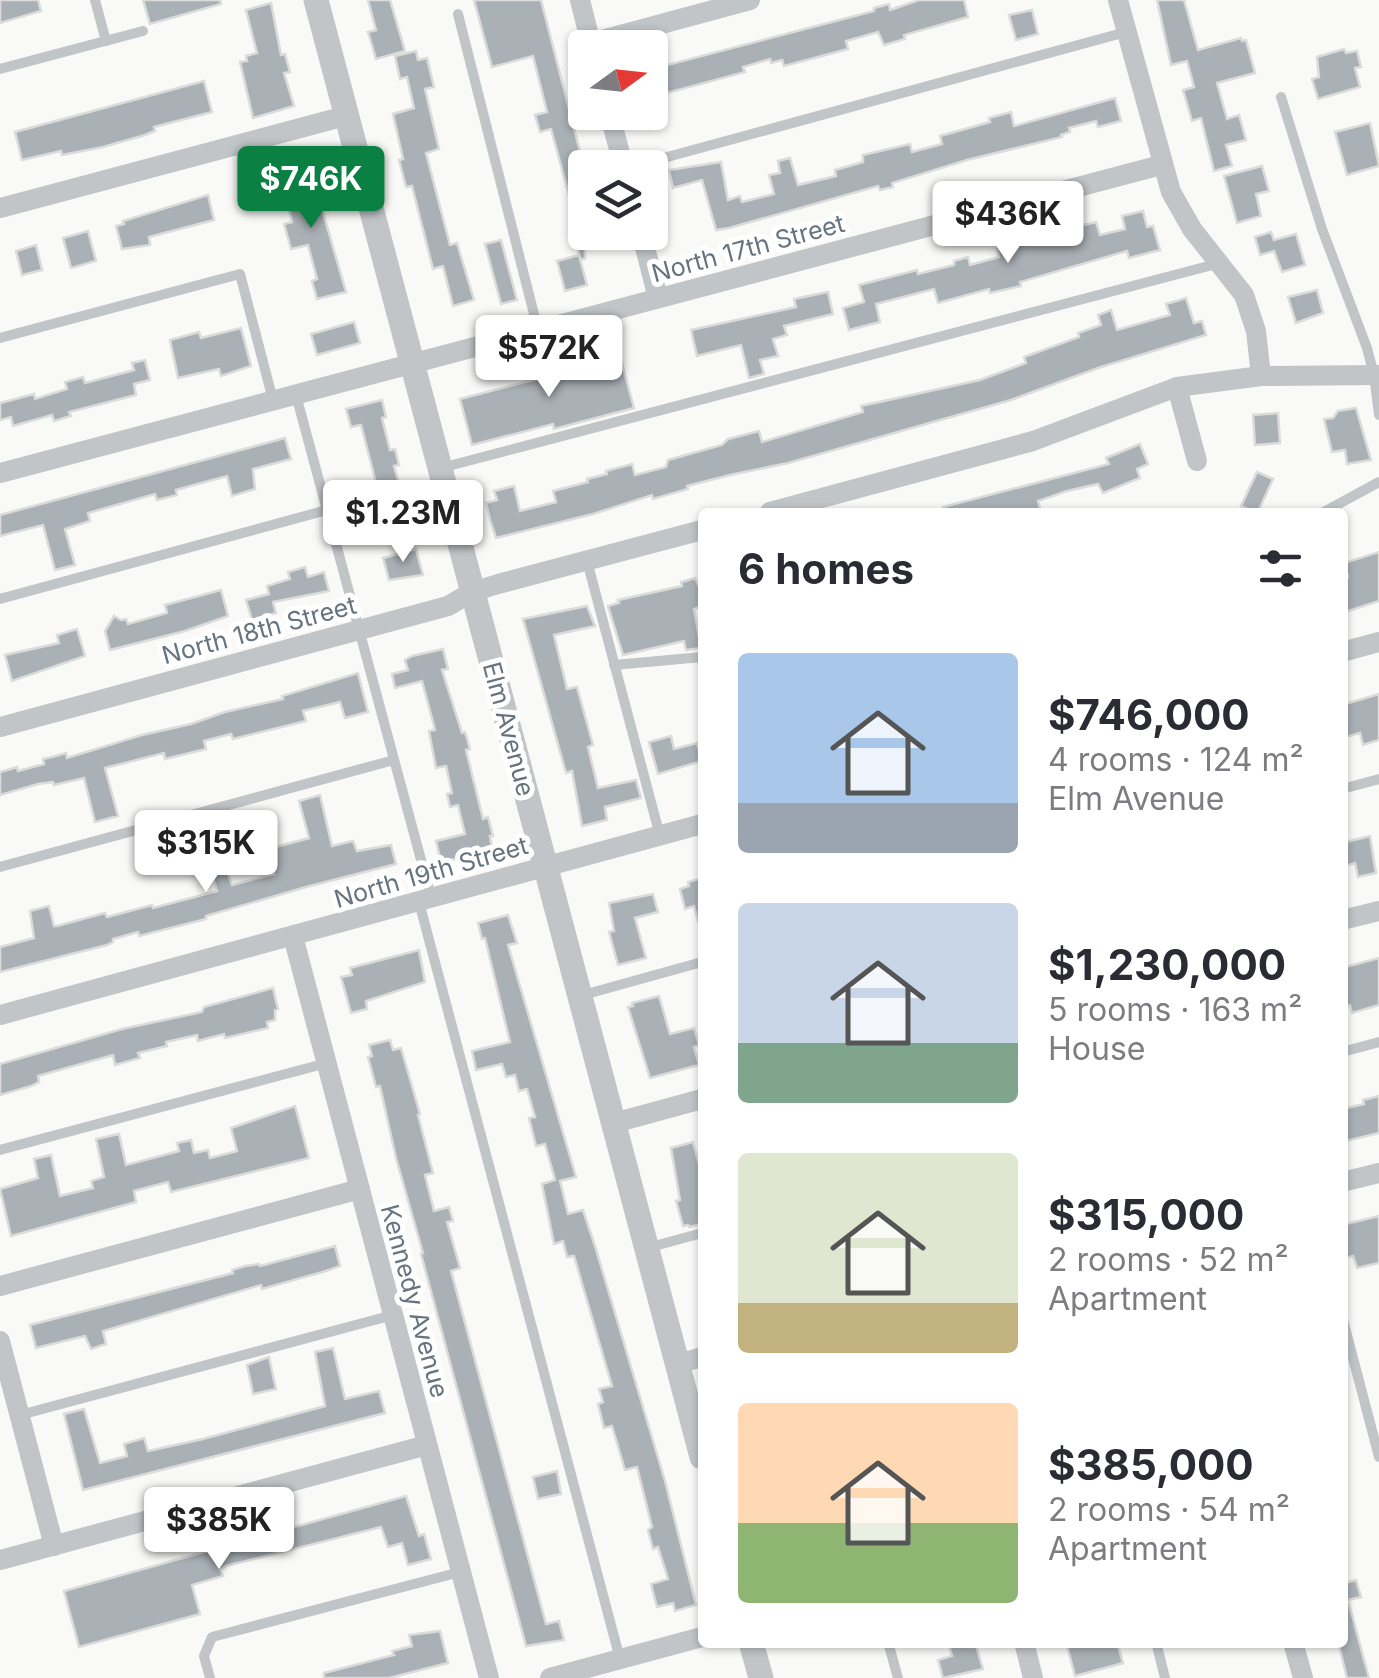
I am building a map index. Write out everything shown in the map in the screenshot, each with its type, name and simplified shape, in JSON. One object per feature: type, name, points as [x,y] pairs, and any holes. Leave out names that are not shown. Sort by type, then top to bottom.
[{"type":"street","name":"Elm Avenue","points":[[316,0],[647,1248],[690,1361],[698,1425]]},
{"type":"street","points":[[580,0],[588,30]]},
{"type":"street","points":[[645,30],[750,0]]},
{"type":"street","points":[[1118,0],[1162,164],[1180,209],[1250,306],[1261,376]]},
{"type":"street","points":[[0,208],[349,115]]},
{"type":"street","name":"North 17th Street","points":[[0,473],[1162,164]]},
{"type":"street","points":[[646,250],[658,298]]},
{"type":"street","points":[[785,508],[1015,446],[1177,387],[1261,376],[1377,375]]},
{"type":"street","points":[[1177,387],[1197,461]]},
{"type":"street","name":"North 18th Street","points":[[0,726],[448,606],[472,592],[698,531]]},
{"type":"street","points":[[1348,650],[1379,642]]},
{"type":"street","name":"North 19th Street","points":[[0,1015],[698,825]]},
{"type":"street","points":[[1348,919],[1379,911]]},
{"type":"street","name":"Kennedy Avenue","points":[[293,936],[488,1678]]},
{"type":"street","points":[[614,1123],[698,1100]]},
{"type":"street","points":[[1348,1180],[1379,1172]]},
{"type":"street","points":[[0,1286],[360,1190]]},
{"type":"street","points":[[0,1341],[54,1546]]},
{"type":"street","points":[[0,1560],[428,1446]]},
{"type":"street","points":[[550,1678],[698,1637]]},
{"type":"street","points":[[754,1648],[761,1678]]},
{"type":"street","points":[[1026,1648],[1033,1678]]},
{"type":"street","points":[[1295,1648],[1303,1678]]},
{"type":"lane","points":[[95,0],[106,41]]},
{"type":"lane","points":[[458,14],[538,330]]},
{"type":"lane","points":[[0,69],[143,31]]},
{"type":"lane","points":[[668,156],[1126,32]]},
{"type":"lane","points":[[1281,97],[1322,229],[1377,375],[1379,415]]},
{"type":"lane","points":[[440,469],[1220,263]]},
{"type":"lane","points":[[0,338],[240,274],[273,401]]},
{"type":"lane","points":[[296,395],[394,760],[425,900],[620,1659]]},
{"type":"lane","points":[[1331,508],[1379,482]]},
{"type":"lane","points":[[0,599],[328,510]]},
{"type":"lane","points":[[587,561],[660,836]]},
{"type":"lane","points":[[614,665],[698,657]]},
{"type":"lane","points":[[0,867],[394,760]]},
{"type":"lane","points":[[1348,787],[1379,779]]},
{"type":"lane","points":[[580,995],[698,963]]},
{"type":"lane","points":[[1348,1050],[1379,1042]]},
{"type":"lane","points":[[0,1150],[326,1063]]},
{"type":"lane","points":[[647,1248],[698,1234]]},
{"type":"lane","points":[[20,1415],[393,1315]]},
{"type":"lane","points":[[1348,1339],[1379,1457]]},
{"type":"lane","points":[[210,1678],[204,1656],[212,1637],[461,1572]]},
{"type":"lane","points":[[890,1648],[898,1678]]},
{"type":"lane","points":[[1158,1648],[1165,1678]]},
{"type":"building","points":[[0,0],[38,0],[41,11],[0,23]]},
{"type":"building","points":[[143,0],[220,0],[221,4],[150,24]]},
{"type":"building","points":[[368,0],[390,0],[405,51],[376,59],[368,32],[376,30]]},
{"type":"building","points":[[474,0],[541,0],[568,105],[568,130],[574,130],[580,150],[568,150],[568,191],[551,129],[540,132],[535,115],[547,112],[533,56],[492,67]]},
{"type":"building","points":[[919,0],[964,0],[968,17],[904,35],[905,39],[884,45],[878,32],[846,41],[848,49],[784,66],[782,60],[771,63],[770,59],[743,67],[745,72],[668,93],[668,65],[889,4],[890,10]]},
{"type":"building","points":[[1157,0],[1184,0],[1198,50],[1246,40],[1255,73],[1217,83],[1227,119],[1239,115],[1246,140],[1226,145],[1232,166],[1214,171],[1201,118],[1192,121],[1183,90],[1194,87],[1187,61],[1171,65]]},
{"type":"building","points":[[271,3],[281,55],[285,54],[290,72],[284,73],[294,106],[253,118],[240,62],[257,53],[246,10]]},
{"type":"building","points":[[1032,10],[1038,34],[1016,40],[1009,15]]},
{"type":"building","points":[[1344,49],[1346,53],[1357,51],[1361,67],[1355,68],[1360,87],[1318,99],[1312,79],[1319,77],[1317,57]]},
{"type":"building","points":[[416,51],[418,60],[427,58],[434,87],[425,89],[439,149],[426,153],[450,245],[457,243],[474,300],[453,306],[443,266],[433,269],[412,186],[406,187],[399,160],[403,159],[393,114],[414,108],[407,77],[400,79],[395,56]]},
{"type":"building","points":[[204,81],[212,112],[154,127],[155,131],[145,135],[103,147],[22,160],[15,132]]},
{"type":"building","points":[[1115,98],[1121,121],[1098,127],[1096,121],[1069,128],[1070,132],[1062,137],[967,160],[892,183],[893,187],[880,190],[878,186],[729,228],[716,230],[702,180],[673,188],[669,170],[721,162],[728,200],[740,196],[742,202],[774,194],[769,175],[780,173],[778,161],[790,158],[798,185],[836,176],[835,170],[863,162],[863,155],[910,144],[912,152],[942,144],[940,136],[990,122],[989,118],[1011,112],[1014,126]]},
{"type":"building","points":[[1370,123],[1379,166],[1347,175],[1335,132]]},
{"type":"building","points":[[1262,166],[1269,191],[1256,194],[1261,216],[1237,223],[1224,176]]},
{"type":"building","points":[[306,167],[346,292],[317,299],[312,281],[317,279],[308,245],[291,249],[284,224],[292,222],[275,175]]},
{"type":"building","points":[[208,195],[214,220],[149,237],[150,245],[122,249],[116,226],[124,224],[123,221]]},
{"type":"building","points":[[1143,211],[1147,227],[1153,226],[1160,250],[1129,258],[1127,251],[1020,282],[1021,286],[990,293],[989,289],[938,303],[934,289],[876,304],[880,322],[849,330],[843,308],[864,302],[859,285],[954,265],[954,261],[968,257],[970,265],[999,257],[997,249],[1096,222],[1100,235],[1125,229],[1122,216]]},
{"type":"building","points":[[88,231],[96,261],[71,268],[63,238]]},
{"type":"building","points":[[1271,232],[1274,240],[1296,234],[1305,265],[1282,272],[1274,251],[1260,255],[1255,237]]},
{"type":"building","points":[[501,240],[517,300],[501,304],[485,244]]},
{"type":"building","points":[[36,245],[42,270],[22,275],[16,251]]},
{"type":"building","points":[[579,255],[587,285],[565,291],[557,261]]},
{"type":"building","points":[[1317,290],[1323,313],[1296,323],[1288,297]]},
{"type":"building","points":[[828,292],[833,314],[784,326],[787,335],[773,339],[778,356],[760,360],[764,374],[749,378],[741,345],[697,356],[691,330],[796,307],[794,299]]},
{"type":"building","points":[[1186,298],[1194,323],[1202,321],[1206,335],[1011,400],[788,463],[496,538],[486,503],[497,500],[494,491],[514,486],[520,511],[556,502],[553,491],[588,482],[587,479],[607,474],[606,471],[632,464],[635,475],[666,467],[668,460],[722,445],[728,439],[759,431],[762,442],[863,412],[861,406],[980,380],[1026,363],[1024,357],[1101,325],[1098,315],[1111,310],[1117,330],[1170,315],[1166,304]]},
{"type":"building","points":[[354,322],[360,343],[317,355],[311,334]]},
{"type":"building","points":[[241,328],[251,366],[221,376],[219,369],[178,378],[170,340],[199,332],[201,338]]},
{"type":"building","points":[[620,356],[634,408],[472,445],[460,399],[541,378],[539,368],[545,363],[573,359],[575,368]]},
{"type":"building","points":[[145,360],[150,380],[134,384],[136,395],[69,412],[71,416],[54,421],[52,415],[13,426],[11,417],[0,420],[0,403],[34,394],[35,399],[67,389],[65,382],[83,377],[85,383],[134,370],[132,363]]},
{"type":"building","points":[[382,400],[386,417],[382,418],[390,450],[395,449],[399,465],[394,466],[410,522],[378,532],[372,508],[382,506],[361,425],[351,427],[346,409]]},
{"type":"building","points":[[1356,408],[1371,460],[1347,464],[1345,450],[1332,452],[1324,419],[1333,418],[1338,411]]},
{"type":"building","points":[[1278,413],[1280,443],[1255,445],[1253,415]]},
{"type":"building","points":[[285,438],[291,459],[253,469],[255,489],[232,496],[227,476],[176,490],[177,495],[157,500],[155,494],[88,513],[90,521],[65,529],[75,565],[55,570],[43,525],[0,536],[0,515]]},
{"type":"building","points":[[1140,444],[1148,464],[1137,469],[1140,478],[1103,493],[1098,484],[1067,491],[1038,501],[1040,508],[943,508],[1109,464],[1106,458]]},
{"type":"building","points":[[1257,472],[1273,479],[1260,508],[1241,506]]},
{"type":"building","points":[[416,549],[423,575],[389,580],[383,558]]},
{"type":"building","points":[[1379,552],[1379,601],[1348,611],[1348,562]]},
{"type":"building","points":[[305,567],[308,577],[324,572],[329,591],[273,602],[276,613],[252,620],[246,600],[269,594],[267,586],[290,579],[288,572]]},
{"type":"building","points":[[695,578],[698,584],[698,608],[694,609],[698,648],[686,650],[684,641],[623,655],[608,606],[619,603],[618,600],[682,586],[681,582]]},
{"type":"building","points":[[221,590],[228,616],[110,650],[105,631],[114,616],[126,619],[128,624],[167,613],[165,605]]},
{"type":"building","points":[[587,606],[595,626],[554,635],[567,689],[577,687],[593,745],[588,747],[598,788],[636,780],[641,798],[605,807],[607,820],[582,826],[572,771],[566,773],[523,619]]},
{"type":"building","points":[[77,629],[85,656],[12,681],[5,655],[59,643],[57,635]]},
{"type":"building","points":[[443,649],[448,669],[442,670],[470,749],[466,750],[483,819],[488,817],[493,836],[492,848],[483,850],[484,853],[441,862],[436,841],[465,834],[458,805],[450,807],[447,794],[452,793],[446,766],[436,768],[429,731],[435,730],[422,681],[395,688],[392,674],[408,670],[405,660],[412,656]]},
{"type":"building","points":[[358,673],[368,712],[345,718],[340,702],[303,711],[306,721],[233,739],[231,734],[204,741],[206,749],[165,759],[164,753],[105,768],[118,816],[95,822],[84,778],[54,785],[38,784],[0,795],[0,772],[17,767],[18,771],[44,764],[43,759],[66,753],[67,758],[283,699],[282,696]]},
{"type":"building","points":[[1379,694],[1379,740],[1363,745],[1360,733],[1348,736],[1348,703]]},
{"type":"building","points":[[671,736],[674,749],[697,743],[698,762],[658,774],[649,742]]},
{"type":"building","points":[[320,795],[332,846],[353,841],[357,851],[391,845],[396,864],[206,919],[139,936],[138,932],[113,939],[107,945],[0,972],[0,947],[34,938],[30,911],[49,906],[57,926],[217,891],[206,852],[219,849],[232,885],[274,874],[268,849],[309,838],[299,801]]},
{"type":"building","points":[[1370,836],[1376,873],[1358,877],[1355,863],[1348,865],[1348,842]]},
{"type":"building","points":[[698,879],[698,921],[694,906],[685,909],[680,889],[689,886],[688,882]]},
{"type":"building","points":[[653,894],[658,912],[635,918],[646,958],[618,965],[609,932],[614,931],[609,903]]},
{"type":"building","points":[[508,915],[517,943],[508,945],[576,1177],[560,1181],[568,1214],[583,1210],[595,1246],[665,1481],[696,1605],[675,1611],[673,1603],[657,1607],[651,1584],[668,1579],[658,1547],[653,1549],[648,1530],[652,1527],[637,1467],[625,1470],[612,1426],[604,1428],[599,1389],[612,1386],[574,1256],[567,1257],[563,1241],[554,1244],[542,1184],[555,1180],[545,1144],[536,1146],[529,1118],[535,1117],[527,1089],[519,1091],[515,1075],[506,1077],[502,1064],[476,1070],[472,1051],[510,1042],[478,923]]},
{"type":"building","points":[[419,950],[425,982],[366,1001],[367,1009],[351,1013],[341,977],[352,975],[350,968]]},
{"type":"building","points":[[1379,958],[1379,1005],[1352,1013],[1348,1006],[1348,966]]},
{"type":"building","points":[[273,988],[278,1009],[275,1020],[267,1022],[268,1028],[225,1038],[224,1034],[198,1041],[197,1035],[166,1042],[167,1046],[138,1053],[140,1058],[115,1065],[113,1055],[38,1076],[39,1082],[31,1086],[0,1095],[0,1064],[122,1029],[202,1012],[204,1007]]},
{"type":"building","points":[[659,996],[670,1034],[694,1028],[698,1065],[650,1078],[628,1007]]},
{"type":"building","points":[[390,1040],[393,1050],[401,1048],[420,1114],[433,1173],[425,1175],[434,1211],[449,1207],[453,1221],[447,1222],[460,1268],[451,1271],[546,1624],[559,1621],[564,1640],[526,1646],[380,1086],[376,1087],[368,1057],[372,1056],[369,1045]]},
{"type":"building","points":[[1379,1096],[1379,1133],[1348,1141],[1348,1108],[1364,1104],[1363,1100]]},
{"type":"building","points":[[295,1106],[309,1158],[171,1192],[168,1182],[134,1191],[136,1202],[11,1236],[0,1189],[38,1178],[34,1159],[51,1155],[60,1196],[93,1188],[91,1181],[104,1177],[96,1139],[119,1134],[126,1165],[179,1151],[177,1143],[191,1140],[194,1153],[208,1150],[210,1158],[237,1151],[231,1128]]},
{"type":"building","points":[[693,1142],[698,1160],[698,1225],[683,1226],[676,1201],[680,1200],[671,1148]]},
{"type":"building","points":[[1379,1216],[1379,1263],[1357,1268],[1353,1256],[1348,1257],[1348,1224]]},
{"type":"building","points":[[335,1246],[340,1266],[326,1271],[262,1289],[261,1285],[103,1331],[106,1344],[91,1349],[85,1336],[36,1348],[30,1325],[233,1273],[232,1270],[245,1266],[260,1266]]},
{"type":"building","points":[[333,1348],[345,1399],[379,1391],[385,1413],[83,1490],[64,1414],[84,1409],[100,1463],[127,1456],[124,1444],[144,1438],[148,1451],[203,1439],[325,1406],[315,1352]]},
{"type":"building","points":[[269,1357],[276,1389],[253,1394],[247,1365]]},
{"type":"building","points":[[557,1471],[561,1494],[538,1499],[533,1477]]},
{"type":"building","points":[[406,1496],[431,1559],[408,1565],[402,1543],[388,1547],[381,1527],[226,1566],[221,1570],[223,1576],[192,1585],[200,1614],[79,1647],[64,1591]]},
{"type":"building","points":[[1356,1580],[1361,1597],[1348,1600],[1348,1582]]},
{"type":"building","points":[[1348,1600],[1369,1678],[1347,1678],[1340,1648],[1348,1648]]},
{"type":"building","points":[[440,1631],[448,1663],[389,1678],[324,1678],[324,1673],[394,1655],[392,1651],[412,1646],[409,1635]]},
{"type":"building","points":[[950,1648],[977,1648],[983,1669],[943,1678],[938,1660],[952,1656]]},
{"type":"building","points":[[1068,1648],[1119,1648],[1123,1663],[1075,1676]]}]
